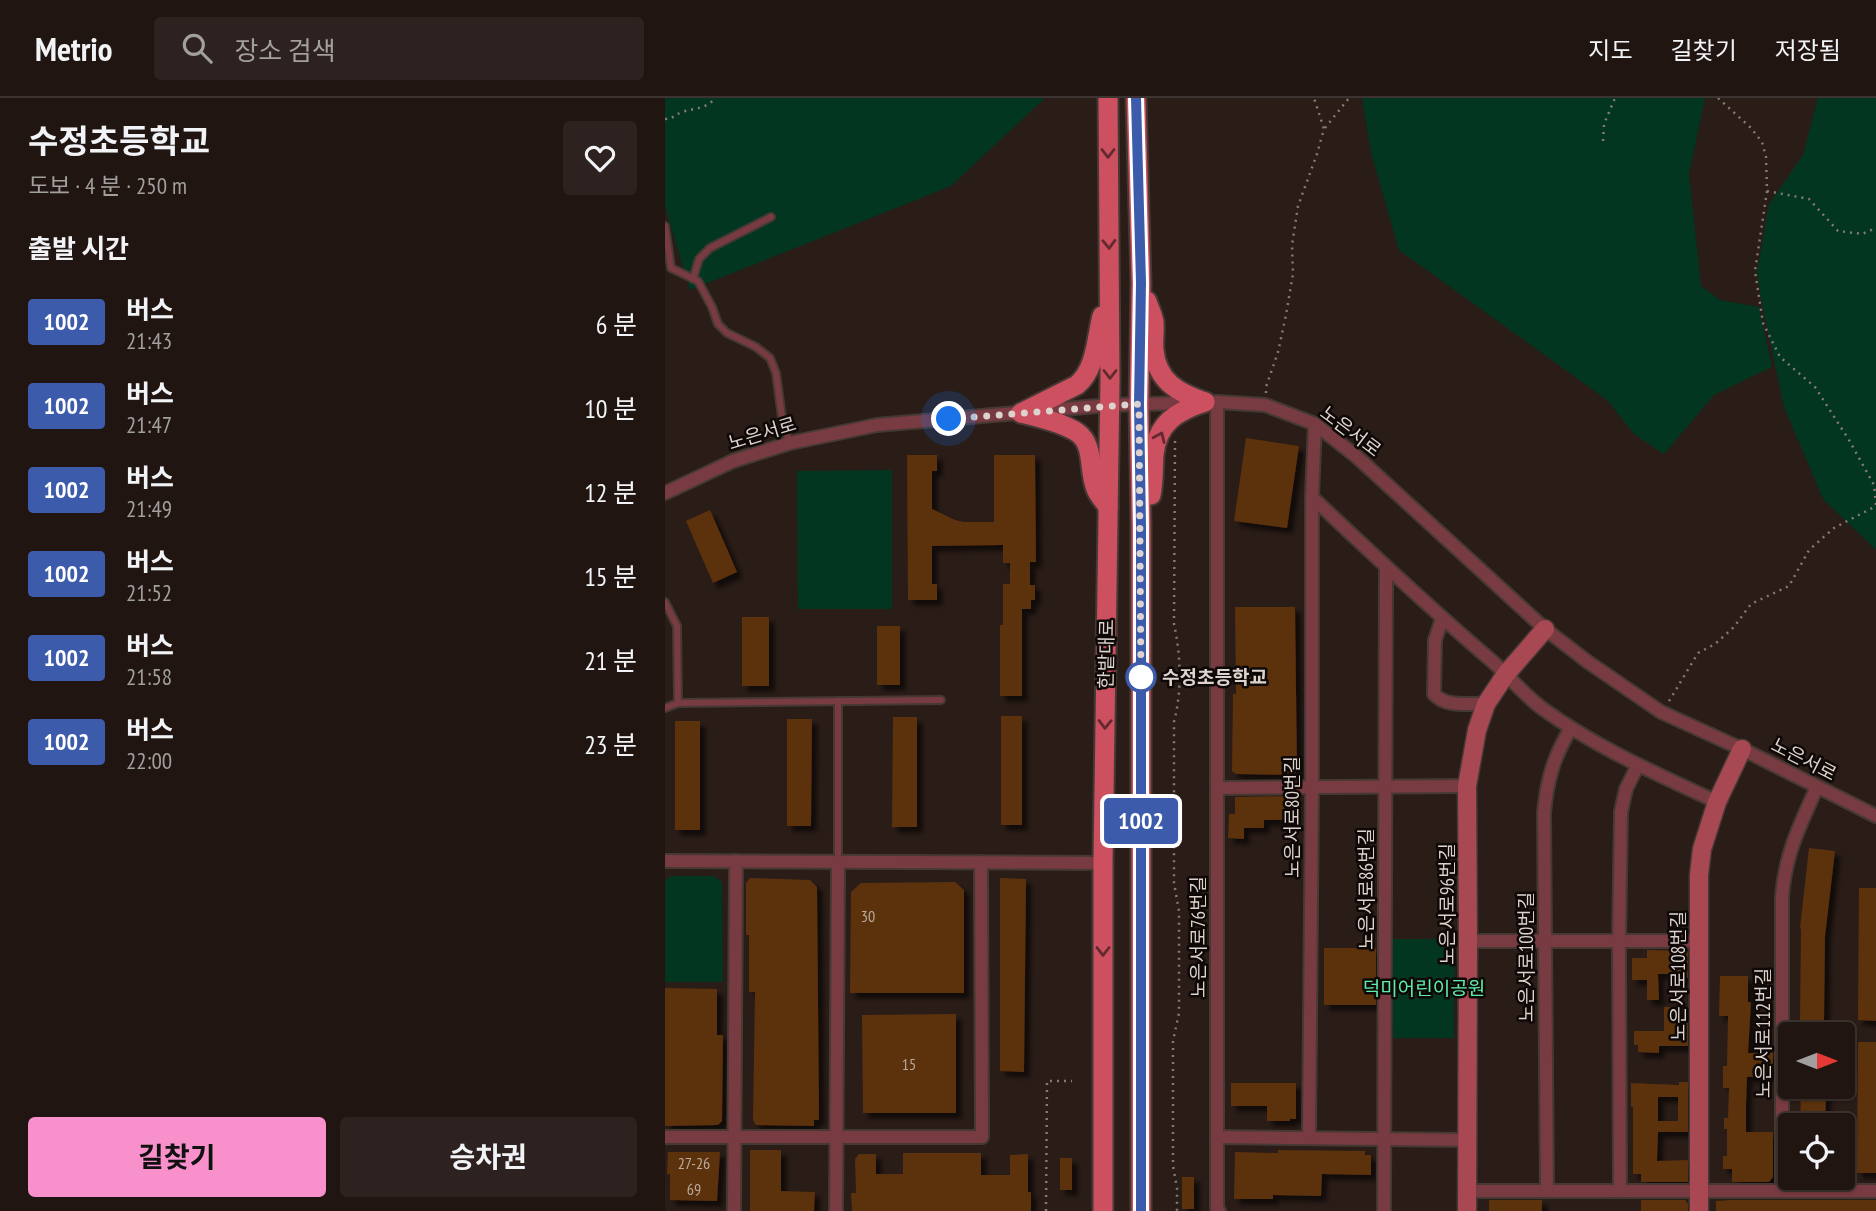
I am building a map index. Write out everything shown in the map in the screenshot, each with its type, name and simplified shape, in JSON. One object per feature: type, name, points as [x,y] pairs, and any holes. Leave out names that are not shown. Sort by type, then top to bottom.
[{"type":"main road","name":"한밭대로","points":[[1103,1211],[1103,863],[1111,281],[1108,98]]},
{"type":"main road","name":"한밭대로","points":[[1136,98],[1141,283],[1141,1211]]},
{"type":"main road","points":[[1021,412],[1077,386],[1091,369],[1111,281]]},
{"type":"main road","points":[[1141,283],[1154,322],[1154,353],[1159,369],[1171,385],[1185,395],[1211,402]]},
{"type":"main road","points":[[1141,526],[1153,486],[1157,440],[1167,422],[1185,409],[1211,402]]},
{"type":"main road","points":[[1021,412],[1079,433],[1090,453],[1096,489],[1108,508]]},
{"type":"main road","points":[[1142,1174],[1150,1211]]},
{"type":"main road","points":[[1094,1211],[1103,1177]]},
{"type":"street","name":"노은서로","points":[[665,493],[733,461],[790,443],[877,425],[1110,405],[1211,402],[1265,405],[1315,424],[1357,457],[1545,629],[1661,712],[1876,816]]},
{"type":"street","name":"노은서로76번길","points":[[1211,402],[1217,788],[1219,1211]]},
{"type":"street","name":"노은서로80번길","points":[[1309,1138],[1312,497],[1315,424]]},
{"type":"street","points":[[1312,497],[1541,707],[1591,741],[1717,802]]},
{"type":"street","name":"노은서로86번길","points":[[1384,1211],[1386,566]]},
{"type":"street","points":[[1442,619],[1435,640],[1434,694],[1445,703],[1486,704]]},
{"type":"street","name":"노은서로96번길","points":[[1467,1211],[1467,786],[1476,730],[1486,704],[1506,674],[1545,629]]},
{"type":"street","name":"노은서로100번길","points":[[1547,1191],[1544,813],[1558,750],[1571,728]]},
{"type":"street","name":"노은서로108번길","points":[[1699,1211],[1699,875],[1702,849],[1717,802],[1742,749]]},
{"type":"street","points":[[1621,1191],[1621,812],[1626,789],[1638,765]]},
{"type":"street","points":[[1217,788],[1467,786]]},
{"type":"street","name":"노은서로112번길","points":[[1782,1191],[1782,897],[1784,874],[1795,838],[1817,787]]},
{"type":"street","points":[[665,861],[1103,863]]},
{"type":"street","points":[[734,1211],[736,861]]},
{"type":"street","points":[[836,1211],[838,862]]},
{"type":"street","points":[[665,1137],[982,1137],[981,862]]},
{"type":"street","points":[[1468,941],[1699,941]]},
{"type":"street","points":[[1218,1137],[1467,1140]]},
{"type":"street","points":[[1467,1191],[1876,1191]]},
{"type":"lane","points":[[694,279],[699,259],[711,248],[771,217]]},
{"type":"lane","points":[[665,226],[671,268],[698,281],[712,307],[717,324],[727,333],[756,347],[770,358],[776,373],[783,425],[790,443]]},
{"type":"lane","points":[[665,602],[677,626],[678,703]]},
{"type":"lane","points":[[665,708],[678,703],[941,700]]},
{"type":"lane","points":[[838,702],[838,862]]},
{"type":"path","points":[[665,119],[711,104],[715,98]]},
{"type":"path","points":[[1314,98],[1324,129]]},
{"type":"path","points":[[1265,405],[1266,387],[1278,352],[1293,274],[1292,245],[1298,206],[1324,129],[1349,98]]},
{"type":"path","points":[[1603,141],[1604,124],[1615,98]]},
{"type":"path","points":[[1661,712],[1698,653],[1715,644],[1734,627],[1751,604],[1789,586],[1809,550],[1834,528],[1876,505],[1874,485],[1849,440],[1815,387],[1780,357],[1763,323],[1755,271],[1767,191],[1766,157],[1762,142],[1751,128],[1718,98]]},
{"type":"path","points":[[1767,191],[1809,199],[1838,231],[1862,234],[1876,228]]},
{"type":"path","points":[[1175,438],[1174,624],[1179,647],[1179,704],[1174,722],[1174,883],[1179,911],[1179,1013],[1173,1041],[1173,1152],[1177,1211]]},
{"type":"path","points":[[1046,1211],[1047,1081],[1072,1081]]},
{"type":"green space","points":[[665,98],[1045,98],[951,186],[690,290],[665,207]]},
{"type":"green space","points":[[1362,98],[1705,98],[1689,174],[1701,286],[1720,300],[1759,307],[1772,367],[1714,395],[1664,454],[1634,434],[1607,400],[1399,250],[1371,153]]},
{"type":"green space","points":[[1818,98],[1876,98],[1876,550],[1823,499],[1784,407],[1757,272],[1769,204],[1803,155]]},
{"type":"green space","points":[[892,470],[892,609],[798,609],[797,471]]},
{"type":"green space","points":[[670,876],[714,876],[722,882],[723,982],[665,982],[665,881]]},
{"type":"green space","name":"덕미어린이공원","points":[[1393,939],[1455,939],[1454,1038],[1393,1038]]},
{"type":"building","points":[[1246,438],[1299,446],[1287,528],[1234,521]]},
{"type":"building","points":[[907,455],[937,455],[937,471],[932,471],[932,509],[964,522],[994,522],[994,455],[1035,455],[1036,562],[1030,562],[1030,585],[1035,585],[1035,600],[1031,600],[1031,609],[1022,609],[1022,696],[1000,696],[1003,584],[1010,584],[1010,563],[1003,563],[1003,545],[932,546],[932,584],[937,584],[937,600],[908,600]]},
{"type":"building","points":[[710,510],[737,572],[713,583],[686,521]]},
{"type":"building","points":[[1235,607],[1295,607],[1297,771],[1293,775],[1236,774],[1232,771],[1233,694],[1236,694]]},
{"type":"building","points":[[742,617],[769,617],[769,686],[742,686]]},
{"type":"building","points":[[877,626],[900,626],[900,685],[877,685]]},
{"type":"building","points":[[1001,716],[1022,716],[1022,825],[1001,825]]},
{"type":"building","points":[[893,717],[917,717],[917,827],[892,827]]},
{"type":"building","points":[[787,719],[812,719],[811,826],[787,826]]},
{"type":"building","points":[[675,721],[700,721],[700,830],[675,830]]},
{"type":"building","points":[[1294,796],[1293,820],[1264,820],[1264,828],[1244,828],[1244,839],[1228,838],[1229,814],[1235,814],[1235,797]]},
{"type":"building","points":[[1809,848],[1835,851],[1825,936],[1824,1022],[1800,1021],[1800,928]]},
{"type":"building","points":[[750,878],[810,880],[817,887],[819,1120],[814,1120],[814,1126],[756,1125],[753,1120],[755,992],[749,992],[749,935],[746,935],[746,883]]},
{"type":"building","points":[[1000,878],[1026,879],[1024,1072],[1000,1071]]},
{"type":"building","points":[[955,882],[964,890],[964,993],[850,993],[851,892],[861,883]]},
{"type":"building","points":[[1859,888],[1876,888],[1876,1021],[1858,1020]]},
{"type":"building","points":[[1324,948],[1376,948],[1376,1005],[1324,1005]]},
{"type":"building","points":[[1647,950],[1688,951],[1688,978],[1680,977],[1679,974],[1658,974],[1659,1000],[1647,1000],[1647,980],[1632,980],[1632,958],[1647,958]]},
{"type":"building","points":[[1720,976],[1748,976],[1748,1002],[1751,1002],[1748,1053],[1773,1053],[1773,1076],[1747,1077],[1746,1104],[1746,1132],[1773,1132],[1773,1177],[1769,1182],[1732,1182],[1732,1169],[1723,1169],[1723,1156],[1727,1156],[1727,1129],[1724,1129],[1724,1118],[1728,1118],[1729,1088],[1723,1088],[1723,1066],[1727,1066],[1728,1016],[1719,1016]]},
{"type":"building","points":[[665,988],[717,989],[717,1035],[723,1035],[722,1121],[718,1125],[665,1126]]},
{"type":"building","points":[[1664,1007],[1688,1007],[1688,1046],[1659,1046],[1659,1053],[1638,1052],[1638,1045],[1634,1045],[1634,1031],[1664,1031]]},
{"type":"building","points":[[956,1014],[956,1113],[863,1113],[862,1015]]},
{"type":"building","points":[[1858,1042],[1876,1042],[1876,1173],[1857,1173]]},
{"type":"building","points":[[1679,1082],[1688,1082],[1688,1132],[1658,1132],[1657,1161],[1688,1160],[1688,1182],[1641,1182],[1641,1174],[1633,1174],[1631,1083],[1679,1085]],"holes":[[[1658,1097],[1678,1097],[1678,1121],[1658,1121]]]},
{"type":"building","points":[[1231,1083],[1296,1083],[1296,1119],[1267,1121],[1267,1106],[1231,1106]]},
{"type":"building","points":[[1801,1099],[1826,1099],[1825,1113],[1800,1113]]},
{"type":"building","points":[[750,1150],[781,1150],[781,1191],[815,1192],[814,1211],[750,1211]]},
{"type":"building","points":[[1278,1150],[1365,1151],[1365,1155],[1371,1155],[1371,1175],[1322,1174],[1321,1196],[1273,1195],[1273,1199],[1234,1199],[1235,1152],[1278,1153]]},
{"type":"building","points":[[668,1152],[720,1152],[717,1201],[670,1200]]},
{"type":"building","points":[[903,1153],[981,1153],[981,1175],[1010,1175],[1010,1155],[1028,1154],[1031,1211],[852,1211],[851,1193],[856,1193],[855,1159],[859,1154],[876,1154],[876,1174],[903,1174]]},
{"type":"building","points":[[1060,1158],[1072,1158],[1072,1190],[1060,1190]]},
{"type":"building","points":[[1182,1177],[1194,1177],[1194,1209],[1182,1209]]},
{"type":"building","points":[[1489,1200],[1542,1200],[1542,1211],[1489,1211]]},
{"type":"building","points":[[1641,1200],[1685,1200],[1688,1211],[1641,1211]]},
{"type":"building","points":[[1876,1200],[1876,1211],[1716,1211],[1716,1201]]},
{"type":"bus line","name":"1002","points":[[1136,98],[1141,283],[1141,1211]]},
{"type":"place","name":"수정초등학교","points":[[1141,677]]},
{"type":"route","points":[[949,419],[1139,404],[1141,688],[1141,677]]}]
